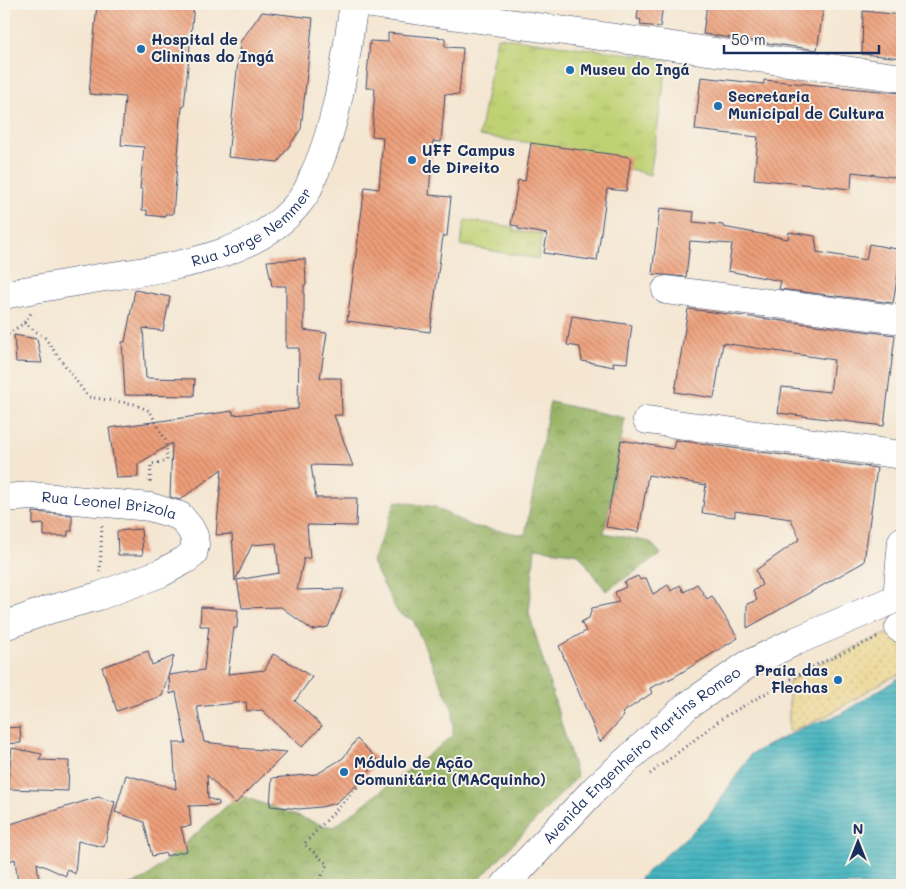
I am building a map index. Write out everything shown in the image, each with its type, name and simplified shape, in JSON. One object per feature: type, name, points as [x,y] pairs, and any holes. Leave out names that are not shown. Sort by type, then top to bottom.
[{"type":"street","name":"Rua Jorge Nemmer","points":[[4,295],[168,267],[208,258],[245,244],[270,230],[305,194],[324,152],[341,88],[354,4]]},
{"type":"street","points":[[371,4],[492,12],[902,78]]},
{"type":"street","points":[[666,290],[902,320]]},
{"type":"street","points":[[647,420],[902,455]]},
{"type":"street","name":"Rua Leonel Brizola","points":[[4,498],[32,496],[150,507],[180,516],[194,536],[193,554],[161,573],[99,596],[48,610],[4,626]]},
{"type":"street","points":[[900,597],[902,541]]},
{"type":"street","name":"Avenida Engenheiro Martins Romeo","points":[[505,885],[595,789],[694,701],[747,665],[796,641],[900,597]]},
{"type":"path","points":[[4,338],[24,323],[45,338],[88,396],[134,404],[150,411],[166,442],[167,460],[151,464],[150,507]]},
{"type":"path","points":[[99,596],[102,502]]},
{"type":"path","points":[[643,780],[724,717],[818,664],[900,627]]},
{"type":"path","points":[[318,885],[327,864],[304,844],[370,774]]},
{"type":"green space","points":[[497,37],[668,59],[650,175],[583,155],[531,143],[479,136]]},
{"type":"green space","points":[[465,220],[514,227],[514,231],[542,234],[538,259],[460,245]]},
{"type":"green space","points":[[550,402],[625,418],[604,533],[650,542],[661,554],[606,591],[579,554],[535,548],[529,613],[577,777],[474,885],[129,885],[145,879],[239,795],[322,825],[334,827],[453,736],[453,711],[413,620],[398,613],[372,562],[396,501],[435,507],[471,526],[525,535]]},
{"type":"sand","name":"Praia das Flechas","points":[[902,627],[902,673],[876,686],[830,714],[789,732],[789,681],[818,664]]},
{"type":"water","points":[[902,676],[902,885],[638,885],[641,877],[707,819],[751,754],[802,728],[839,715]]},
{"type":"building","name":"Hospital de Clininas do Ingá","points":[[97,4],[194,4],[184,107],[182,107],[173,214],[165,214],[165,217],[147,215],[147,210],[142,210],[143,189],[140,189],[144,147],[121,145],[125,97],[89,94]]},
{"type":"building","points":[[639,4],[663,4],[660,27],[640,25],[641,20],[637,19]]},
{"type":"building","points":[[707,4],[824,4],[817,50],[703,34]]},
{"type":"building","points":[[863,11],[902,15],[902,58],[862,54]]},
{"type":"building","points":[[262,12],[313,18],[301,129],[278,162],[228,157],[240,42]]},
{"type":"building","name":"UFF Campus de Direito","points":[[388,33],[445,38],[445,47],[463,48],[459,95],[445,94],[441,142],[433,141],[429,195],[451,197],[447,236],[443,236],[430,332],[347,321],[365,187],[379,189],[383,137],[372,136],[375,88],[366,88],[370,41],[388,42]]},
{"type":"building","points":[[701,77],[764,84],[764,80],[902,93],[902,178],[852,172],[851,189],[754,179],[758,137],[695,130]]},
{"type":"building","points":[[531,143],[631,157],[626,191],[607,189],[597,261],[544,253],[547,234],[518,229],[518,226],[511,225],[518,180],[525,181]]},
{"type":"building","points":[[660,208],[694,212],[693,222],[723,225],[723,227],[788,239],[789,232],[815,236],[817,252],[866,260],[869,244],[902,250],[893,303],[779,289],[781,281],[728,271],[732,244],[690,241],[686,277],[652,274]]},
{"type":"building","points":[[305,259],[304,330],[327,333],[320,378],[341,378],[342,415],[334,415],[353,466],[311,465],[316,498],[357,498],[356,526],[307,525],[310,558],[304,558],[297,590],[344,589],[328,627],[312,630],[281,607],[242,608],[237,580],[279,573],[276,543],[252,545],[235,581],[232,534],[216,535],[222,469],[180,500],[170,497],[172,443],[138,464],[138,477],[116,478],[109,428],[233,411],[233,415],[298,409],[299,348],[286,348],[286,286],[272,286],[267,261]]},
{"type":"building","points":[[135,290],[170,297],[163,331],[143,328],[146,378],[195,379],[194,396],[125,395],[122,342],[125,342]]},
{"type":"building","points":[[688,309],[895,335],[884,426],[778,413],[782,387],[830,392],[834,360],[723,343],[714,398],[675,392]]},
{"type":"building","points":[[572,316],[632,325],[627,363],[613,362],[614,367],[582,361],[580,347],[567,345]]},
{"type":"building","points":[[14,335],[37,339],[42,363],[16,362]]},
{"type":"building","points":[[621,440],[673,449],[675,440],[877,468],[864,562],[747,628],[747,604],[757,600],[753,591],[762,585],[756,570],[800,539],[791,519],[735,511],[735,517],[702,513],[706,485],[648,475],[639,532],[606,527]]},
{"type":"building","points":[[33,512],[72,515],[72,531],[68,531],[68,536],[44,536],[44,524],[33,525]]},
{"type":"building","points":[[141,529],[143,555],[118,555],[117,531]]},
{"type":"building","points":[[638,576],[640,580],[646,578],[653,594],[668,585],[671,591],[680,585],[684,592],[697,584],[707,599],[712,596],[738,638],[674,677],[650,688],[652,693],[622,713],[624,716],[600,742],[559,646],[586,631],[581,622],[589,618],[592,608],[619,602],[615,592],[626,587],[624,582]]},
{"type":"building","points":[[201,607],[238,610],[237,628],[234,628],[228,674],[265,670],[273,654],[290,663],[312,677],[295,701],[322,726],[302,747],[262,710],[247,711],[246,702],[197,707],[204,742],[238,746],[238,748],[287,752],[235,804],[207,775],[208,798],[219,802],[219,805],[189,806],[191,826],[181,827],[187,851],[166,856],[166,853],[152,856],[144,822],[115,812],[126,775],[176,789],[173,743],[186,743],[176,692],[170,694],[169,675],[204,670],[209,626],[200,626]]},
{"type":"building","points":[[148,651],[152,665],[174,656],[162,696],[117,711],[102,667]]},
{"type":"building","points":[[20,727],[21,743],[4,744],[4,728]]},
{"type":"building","name":"Módulo de Ação Comunitária (MACquinho)","points":[[357,739],[379,761],[357,785],[336,803],[321,807],[299,809],[270,806],[272,778],[317,774],[343,758]]},
{"type":"building","points":[[12,748],[42,754],[39,760],[69,761],[68,791],[7,789]]},
{"type":"building","points":[[98,797],[115,802],[104,847],[78,841],[75,874],[67,869],[66,876],[37,863],[39,881],[18,883],[15,859],[4,863],[4,826]]},
{"type":"place","name":"Hospital de Clininas do Ingá","points":[[141,49]]},
{"type":"place","name":"Museu do Ingá","points":[[570,70]]},
{"type":"place","name":"Secretaria Municipal de Cultura","points":[[718,106]]},
{"type":"place","name":"UFF Campus de Direito","points":[[412,160]]},
{"type":"place","name":"Praia das Flechas","points":[[838,680]]},
{"type":"place","name":"Módulo de Ação Comunitária (MACquinho)","points":[[344,772]]}]
